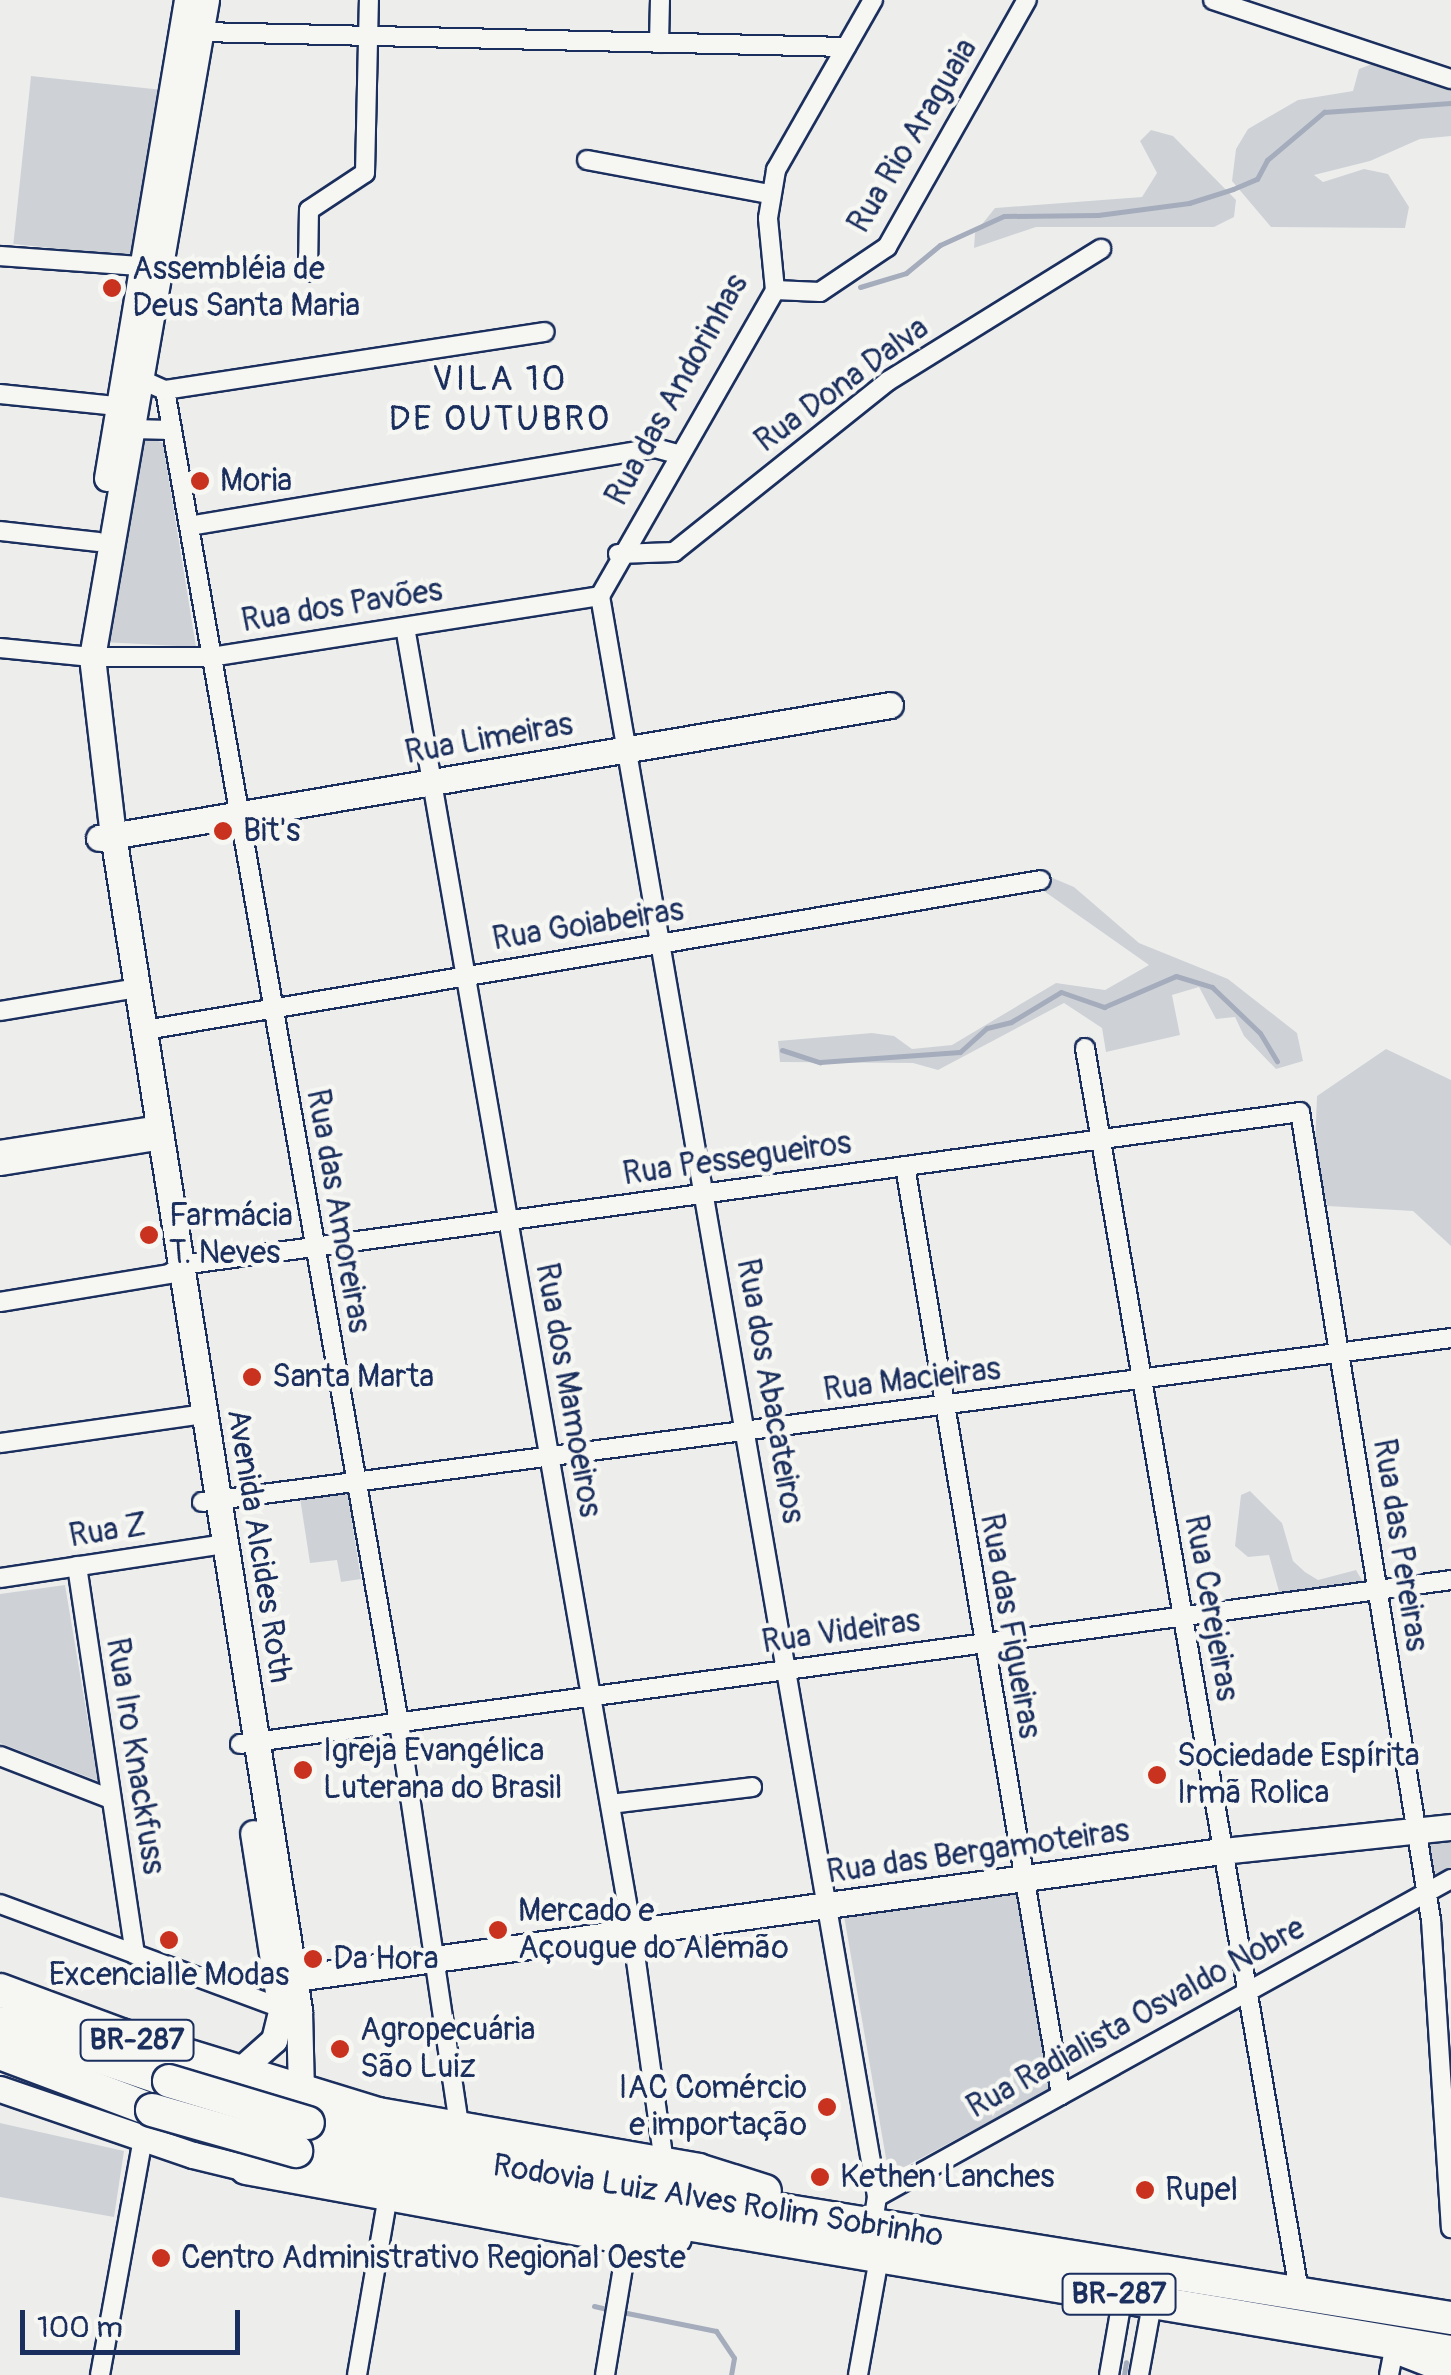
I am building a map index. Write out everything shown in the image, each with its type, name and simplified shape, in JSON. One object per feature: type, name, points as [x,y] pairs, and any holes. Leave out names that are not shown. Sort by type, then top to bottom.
[{"type":"highway","name":"BR-287","points":[[0,1990],[243,2074],[301,2090],[460,2130],[664,2163],[776,2194],[797,2226],[628,2238],[246,2168]]},
{"type":"highway","name":"Rodovia Luiz Alves Rolim Sobrinho","points":[[0,2023],[168,2080],[302,2137]]},
{"type":"highway","name":"Rodovia Luiz Alves Rolim Sobrinho","points":[[0,2053],[147,2124],[410,2150],[797,2226],[876,2225],[1451,2318]]},
{"type":"highway","name":"Rodovia Luiz Alves Rolim Sobrinho","points":[[876,2225],[1138,2297],[1381,2346],[1451,2352]]},
{"type":"street","points":[[85,656],[132,428],[141,266],[187,0]]},
{"type":"street","points":[[85,656],[117,406],[132,376],[206,0]]},
{"type":"street","points":[[308,272],[309,210],[323,196],[355,185],[365,173],[369,147],[369,0]]},
{"type":"street","points":[[659,42],[660,0]]},
{"type":"street","points":[[586,160],[769,194],[873,0]]},
{"type":"street","name":"Rua Rio Araguaia","points":[[775,290],[820,292],[887,247],[1028,0]]},
{"type":"street","points":[[1213,0],[1451,80]]},
{"type":"street","points":[[201,32],[846,47]]},
{"type":"street","name":"Rua das Andorinhas","points":[[600,596],[618,554],[775,290],[769,194]]},
{"type":"street","name":"Rua Dona Dalva","points":[[618,554],[674,552],[888,381],[1101,248]]},
{"type":"street","points":[[0,256],[141,266]]},
{"type":"street","points":[[132,376],[165,390],[545,332]]},
{"type":"street","name":"Rua das Amoreiras","points":[[165,390],[399,1722],[460,2130]]},
{"type":"street","points":[[0,394],[117,406]]},
{"type":"street","points":[[132,428],[172,430]]},
{"type":"street","points":[[188,526],[655,448],[678,454]]},
{"type":"street","points":[[0,531],[98,542]]},
{"type":"street","name":"Rua dos Pavões","points":[[0,648],[85,656],[211,657],[600,596]]},
{"type":"street","name":"Rua dos Abacateiros","points":[[600,596],[790,1670],[876,2225],[858,2375]]},
{"type":"street","name":"Rua dos Mamoeiros","points":[[405,627],[632,1932],[664,2163]]},
{"type":"street","name":"Avenida Alcides Roth","points":[[85,656],[106,837],[301,2090]]},
{"type":"street","name":"Rua Limeiras","points":[[106,837],[890,705]]},
{"type":"street","name":"Rua Goiabeiras","points":[[145,1030],[1041,880]]},
{"type":"street","points":[[0,1011],[131,989]]},
{"type":"street","name":"Avenida Alcides Roth","points":[[131,989],[145,1030],[154,1133]]},
{"type":"street","name":"Rua Cerejeiras","points":[[1084,1048],[1300,2296]]},
{"type":"street","name":"Rua Pessegueiros","points":[[0,1302],[313,1248],[1300,1112]]},
{"type":"street","name":"Rua das Pereiras","points":[[1300,1112],[1426,1891],[1444,2066],[1451,2223]]},
{"type":"street","points":[[0,1150],[154,1133]]},
{"type":"street","points":[[0,1166],[154,1133]]},
{"type":"street","name":"Rua das Figueiras","points":[[905,1166],[982,1644],[1061,2095]]},
{"type":"street","name":"Rua Macieiras","points":[[210,1501],[1451,1338]]},
{"type":"street","points":[[0,1444],[198,1415]]},
{"type":"street","name":"Rua Z","points":[[0,1578],[218,1545]]},
{"type":"street","name":"Rua Iro Knackfuss","points":[[76,1566],[135,1955]]},
{"type":"street","name":"Rua Videiras","points":[[248,1743],[1451,1580]]},
{"type":"street","points":[[0,1756],[111,1798]]},
{"type":"street","points":[[610,1804],[752,1787]]},
{"type":"street","name":"Rua das Bergamoteiras","points":[[285,1980],[1222,1851],[1416,1828],[1451,1828]]},
{"type":"street","name":"Rua Radialista Osvaldo Nobre","points":[[876,2225],[1061,2095],[1451,1880]]},
{"type":"street","points":[[0,1904],[290,2010],[274,2040],[243,2074],[208,2088],[190,2118]]},
{"type":"street","points":[[0,2088],[147,2124],[190,2118]]},
{"type":"street","points":[[246,2168],[266,2155],[301,2090]]},
{"type":"street","points":[[190,2118],[206,2158]]},
{"type":"street","points":[[100,2375],[147,2124]]},
{"type":"street","name":"Rodovia Luiz Alves Rolim Sobrinho","points":[[147,2124],[206,2158],[246,2168]]},
{"type":"street","points":[[356,2375],[388,2196]]},
{"type":"street","points":[[604,2375],[628,2238]]},
{"type":"street","points":[[1109,2375],[1138,2297]]},
{"type":"street","points":[[1138,2297],[1140,2375]]},
{"type":"street","points":[[1381,2346],[1389,2375]]},
{"type":"street","points":[[1381,2346],[1448,2375]]},
{"type":"shaded area","points":[[1377,62],[1451,88],[1451,136],[1420,139],[1370,161],[1314,175],[1323,182],[1364,169],[1388,174],[1409,207],[1405,228],[1271,227],[1232,181],[1236,149],[1248,129],[1298,100],[1353,91],[1359,69]]},
{"type":"shaded area","points":[[31,76],[158,89],[141,257],[13,244]]},
{"type":"shaded area","points":[[1151,130],[1173,136],[1236,200],[1234,217],[1214,227],[1036,227],[974,248],[975,233],[995,208],[1142,197],[1157,173],[1140,141]]},
{"type":"shaded area","points":[[151,438],[163,443],[196,647],[103,642],[139,442]]},
{"type":"shaded area","points":[[1048,876],[1074,887],[1139,943],[1228,979],[1297,1033],[1303,1061],[1276,1069],[1244,1036],[1235,1017],[1216,1019],[1199,987],[1172,995],[1180,1035],[1106,1052],[1102,1028],[1064,1003],[938,1070],[913,1063],[780,1062],[778,1041],[872,1033],[894,1036],[912,1049],[952,1045],[1056,983],[1105,990],[1149,965],[1041,889]]},
{"type":"shaded area","points":[[1386,1049],[1451,1080],[1451,1246],[1413,1211],[1327,1206],[1315,1147],[1317,1096]]},
{"type":"shaded area","points":[[347,1490],[361,1579],[341,1582],[337,1560],[310,1563],[300,1498]]},
{"type":"shaded area","points":[[1250,1491],[1282,1523],[1293,1561],[1305,1572],[1318,1580],[1356,1570],[1363,1582],[1280,1595],[1269,1555],[1248,1557],[1235,1546],[1241,1495]]},
{"type":"shaded area","points":[[65,1585],[98,1781],[0,1743],[0,1594]]},
{"type":"shaded area","points":[[1424,1840],[1451,1840],[1451,1868],[1429,1876]]},
{"type":"shaded area","points":[[1017,1893],[1050,2089],[897,2171],[887,2164],[844,1916]]},
{"type":"shaded area","points":[[0,2123],[124,2151],[114,2217],[0,2197]]},
{"type":"waterway","points":[[860,287],[906,273],[940,245],[1004,216],[1098,215],[1189,203],[1233,189],[1257,179],[1267,160],[1324,112],[1451,103]]},
{"type":"waterway","points":[[782,1050],[820,1062],[960,1052],[987,1028],[1011,1022],[1061,992],[1104,1007],[1176,976],[1212,987],[1260,1033],[1277,1061]]},
{"type":"waterway","points":[[594,2306],[611,2310]]},
{"type":"waterway","points":[[622,2312],[716,2331],[734,2358],[731,2375]]},
{"type":"waterway","points":[[1124,2375],[1126,2362]]},
{"type":"place","name":"Assembléia de Deus Santa Maria","points":[[112,288]]},
{"type":"place","name":"Moria","points":[[200,481]]},
{"type":"place","name":"Bit's","points":[[223,831]]},
{"type":"place","name":"Farmácia T. Neves","points":[[149,1235]]},
{"type":"place","name":"Santa Marta","points":[[252,1377]]},
{"type":"place","name":"Igreja Evangélica Luterana do Brasil","points":[[303,1770]]},
{"type":"place","name":"Sociedade Espírita Irmã Rolica","points":[[1157,1775]]},
{"type":"place","name":"Mercado e Açougue do Alemão","points":[[498,1930]]},
{"type":"place","name":"Excencialle Modas","points":[[169,1940]]},
{"type":"place","name":"Da Hora","points":[[313,1959]]},
{"type":"place","name":"Agropecuária São Luiz","points":[[340,2049]]},
{"type":"place","name":"IAC Comércio e importação","points":[[827,2107]]},
{"type":"place","name":"Kethen Lanches","points":[[820,2177]]},
{"type":"place","name":"Rupel","points":[[1145,2190]]},
{"type":"place","name":"Centro Administrativo Regional Oeste","points":[[161,2258]]},
{"type":"district","name":"VILA 10 DE OUTUBRO","points":[[500,399]]}]
